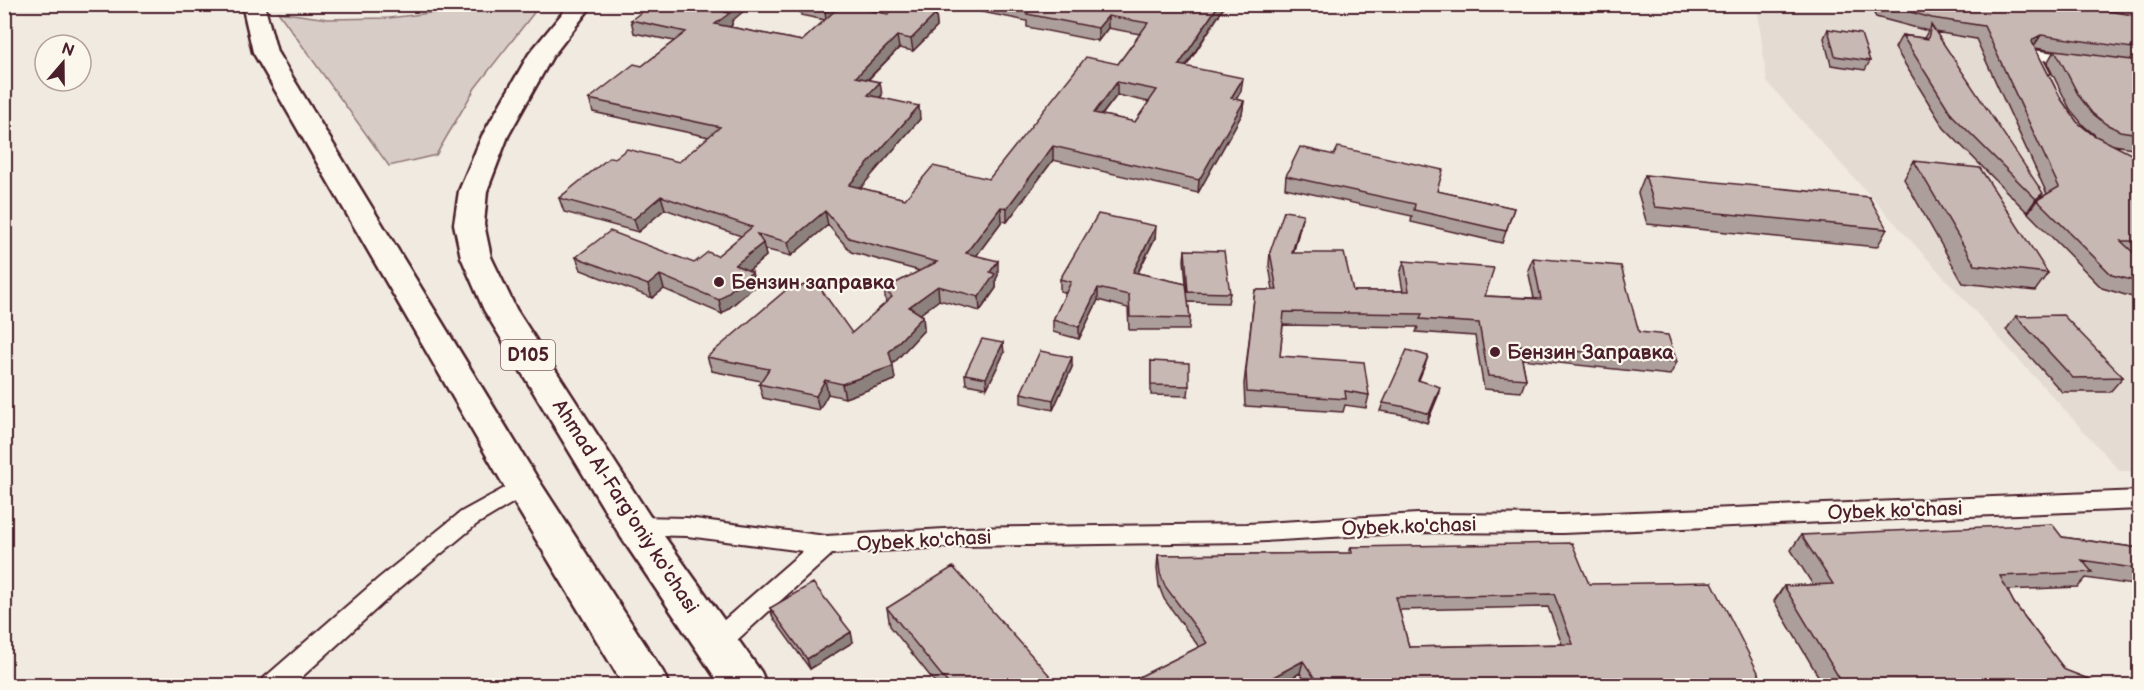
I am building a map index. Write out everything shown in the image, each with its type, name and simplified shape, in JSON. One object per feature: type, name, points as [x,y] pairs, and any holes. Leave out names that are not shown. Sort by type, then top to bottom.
[{"type":"highway","name":"Ahmad Al-Farg'oniy ko'chasi","points":[[582,4],[541,54],[495,136],[473,191],[469,224],[476,257],[500,310],[635,526],[746,686]]},
{"type":"highway","points":[[243,8],[265,52],[523,486],[648,686]]},
{"type":"street","points":[[2049,84],[2033,54],[2092,62]]},
{"type":"street","points":[[273,686],[387,585],[469,518],[523,486]]},
{"type":"street","name":"Oybek ko'chasi","points":[[635,526],[687,527],[826,545],[961,537],[1247,533],[1418,524],[1562,524],[2139,500]]},
{"type":"street","points":[[716,643],[826,545]]},
{"type":"shaded area","points":[[495,5],[540,5],[475,88],[436,155],[389,166],[278,12],[328,19],[389,18]]},
{"type":"shaded area","points":[[1757,5],[2139,5],[2139,471],[2120,471],[1767,82]]},
{"type":"building","points":[[652,4],[734,4],[725,12],[730,13],[715,24],[802,41],[841,5],[888,14],[896,7],[936,14],[911,39],[897,36],[856,77],[880,82],[868,95],[919,106],[849,185],[905,199],[933,166],[989,179],[1086,57],[1118,64],[1148,23],[1108,16],[1098,28],[1027,14],[1031,10],[1005,4],[1219,4],[1179,65],[1243,78],[1231,98],[1244,101],[1199,180],[1053,146],[1007,208],[1001,207],[966,253],[998,261],[990,272],[995,274],[979,297],[938,286],[909,307],[923,316],[889,352],[893,366],[842,384],[825,380],[816,396],[759,384],[769,369],[707,357],[792,285],[794,289],[815,281],[852,333],[892,297],[884,289],[937,262],[849,238],[825,211],[788,242],[757,234],[763,243],[735,265],[752,272],[719,300],[660,275],[648,285],[576,257],[610,231],[694,263],[708,252],[717,256],[752,227],[661,196],[634,219],[559,198],[610,157],[615,158],[627,149],[679,162],[720,127],[589,99],[634,64],[642,66],[686,32],[631,20]],"holes":[[[1117,82],[1157,90],[1135,122],[1094,113]]]},
{"type":"building","points":[[802,4],[833,4],[825,11],[799,7]]},
{"type":"building","points":[[1882,4],[2066,4],[2139,16],[2139,49],[2041,35],[2032,42],[2061,99],[2077,122],[2092,134],[2131,154],[2139,168],[2139,241],[2121,241],[2139,258],[2139,282],[2112,275],[2037,200],[2059,187],[1984,26],[1932,18]]},
{"type":"building","points":[[1931,25],[2043,193],[2036,199],[1952,115],[1902,35],[1928,39]]},
{"type":"building","points":[[1828,29],[1861,34],[1870,61],[1835,56]]},
{"type":"building","points":[[2055,50],[2139,61],[2139,134],[2120,131],[2092,113],[2079,96]]},
{"type":"building","points":[[1300,147],[1334,155],[1338,147],[1443,170],[1437,191],[1514,208],[1506,231],[1414,210],[1415,204],[1286,176]]},
{"type":"building","points":[[1914,161],[1980,168],[2048,273],[1975,265]]},
{"type":"building","points":[[1645,175],[1869,197],[1887,229],[1655,207]]},
{"type":"building","points":[[1284,211],[1303,214],[1292,253],[1344,253],[1353,291],[1409,291],[1404,261],[1494,268],[1485,296],[1541,299],[1533,258],[1621,266],[1639,332],[1668,335],[1677,362],[1519,345],[1526,379],[1488,376],[1479,323],[1420,319],[1422,314],[1284,312],[1280,356],[1364,362],[1369,395],[1345,391],[1346,399],[1247,392],[1246,371],[1255,290],[1277,290],[1270,252]]},
{"type":"building","points":[[1098,214],[1156,226],[1133,272],[1186,284],[1190,318],[1130,317],[1129,295],[1098,288],[1079,327],[1053,320],[1071,282],[1060,279]]},
{"type":"building","points":[[1185,250],[1224,251],[1230,293],[1188,292]]},
{"type":"building","points":[[2063,315],[2123,377],[2073,378],[2016,316]]},
{"type":"building","points":[[982,339],[1003,343],[986,378],[965,374]]},
{"type":"building","points":[[1407,350],[1428,356],[1418,380],[1440,387],[1429,414],[1383,403]]},
{"type":"building","points":[[1040,351],[1072,357],[1053,400],[1021,393]]},
{"type":"building","points":[[1151,361],[1189,363],[1189,386],[1151,385]]},
{"type":"building","points":[[2052,524],[2062,537],[2139,548],[2139,569],[2082,560],[2092,572],[2000,576],[2014,603],[2065,670],[2106,686],[1844,686],[1784,586],[1833,584],[1801,535]]},
{"type":"building","points":[[1572,543],[1589,584],[1712,582],[1765,686],[1405,686],[1403,679],[1359,679],[1361,686],[1320,686],[1303,661],[1256,686],[1142,686],[1137,678],[1207,643],[1165,586],[1160,573],[1158,555],[1352,553],[1351,547]],"holes":[[[1554,594],[1573,644],[1409,647],[1396,597]]]},
{"type":"building","points":[[953,567],[1059,686],[950,686],[887,608]]},
{"type":"building","points":[[813,583],[851,632],[807,659],[770,608]]},
{"type":"place","name":"Бензин заправка","points":[[719,282]]},
{"type":"place","name":"Бензин Заправка","points":[[1495,352]]}]
